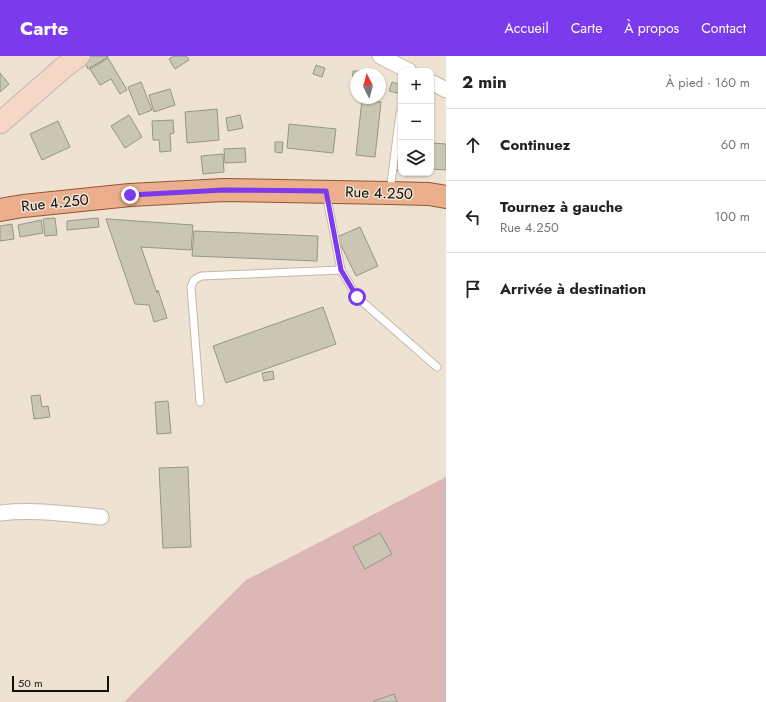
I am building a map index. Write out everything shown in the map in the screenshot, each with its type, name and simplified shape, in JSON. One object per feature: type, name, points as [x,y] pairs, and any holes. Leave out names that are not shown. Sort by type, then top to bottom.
[{"type":"main road","name":"Rue 4.250","points":[[0,210],[23,206],[130,195],[224,190],[428,194],[446,197]]},
{"type":"street","points":[[0,123],[79,56]]},
{"type":"street","points":[[380,56],[404,68]]},
{"type":"street","points":[[434,84],[446,90]]},
{"type":"street","points":[[0,513],[46,511],[102,517]]},
{"type":"lane","points":[[389,193],[398,127]]},
{"type":"lane","points":[[326,191],[341,270],[357,297],[437,367]]},
{"type":"lane","points":[[200,402],[191,287],[194,280],[201,276],[341,270]]},
{"type":"shaded area","points":[[446,477],[446,702],[124,702],[246,580]]},
{"type":"building","points":[[91,56],[108,57],[88,69],[84,60]]},
{"type":"building","points":[[174,56],[186,56],[189,60],[175,69],[169,59]]},
{"type":"building","points":[[108,58],[127,90],[120,94],[111,79],[100,85],[90,69]]},
{"type":"building","points":[[316,65],[325,68],[322,77],[313,74]]},
{"type":"building","points":[[0,73],[9,84],[0,92]]},
{"type":"building","points":[[141,82],[152,110],[139,115],[128,87]]},
{"type":"building","points":[[392,82],[398,84],[398,93],[389,91]]},
{"type":"building","points":[[170,89],[175,105],[154,112],[149,95]]},
{"type":"building","points":[[362,104],[381,104],[375,157],[356,155]]},
{"type":"building","points":[[217,109],[219,140],[187,143],[185,112]]},
{"type":"building","points":[[129,115],[142,137],[125,148],[111,126]]},
{"type":"building","points":[[240,115],[243,128],[228,131],[226,118]]},
{"type":"building","points":[[173,120],[174,133],[170,134],[171,151],[160,152],[159,140],[153,140],[152,121]]},
{"type":"building","points":[[58,121],[70,147],[42,160],[30,134]]},
{"type":"building","points":[[289,124],[336,129],[333,153],[287,148]]},
{"type":"building","points":[[398,135],[398,171],[393,170]]},
{"type":"building","points":[[275,142],[283,142],[282,153],[275,152]]},
{"type":"building","points":[[434,143],[446,144],[446,170],[434,169]]},
{"type":"building","points":[[245,148],[246,162],[225,163],[224,149]]},
{"type":"building","points":[[223,154],[224,172],[203,174],[201,156]]},
{"type":"building","points":[[55,218],[57,235],[45,236],[43,219]]},
{"type":"building","points":[[98,218],[99,227],[67,230],[67,221]]},
{"type":"building","points":[[106,219],[193,225],[191,250],[141,247],[167,318],[154,322],[149,305],[135,304]]},
{"type":"building","points":[[41,220],[43,233],[20,237],[18,225]]},
{"type":"building","points":[[12,224],[14,239],[0,241],[0,226]]},
{"type":"building","points":[[360,227],[378,266],[356,276],[337,237]]},
{"type":"building","points":[[194,231],[318,236],[317,261],[192,256]]},
{"type":"building","points":[[323,307],[336,344],[226,383],[213,346]]},
{"type":"building","points":[[273,371],[274,379],[264,381],[262,373]]},
{"type":"building","points":[[40,395],[42,407],[48,406],[50,417],[34,419],[31,396]]},
{"type":"building","points":[[168,401],[171,433],[157,434],[155,402]]},
{"type":"building","points":[[188,467],[191,547],[163,548],[159,468]]},
{"type":"building","points":[[380,533],[392,554],[365,569],[353,547]]},
{"type":"building","points":[[394,694],[397,702],[374,702],[374,701]]},
{"type":"route","points":[[130,195],[224,190],[326,191],[341,270],[357,297]]}]
